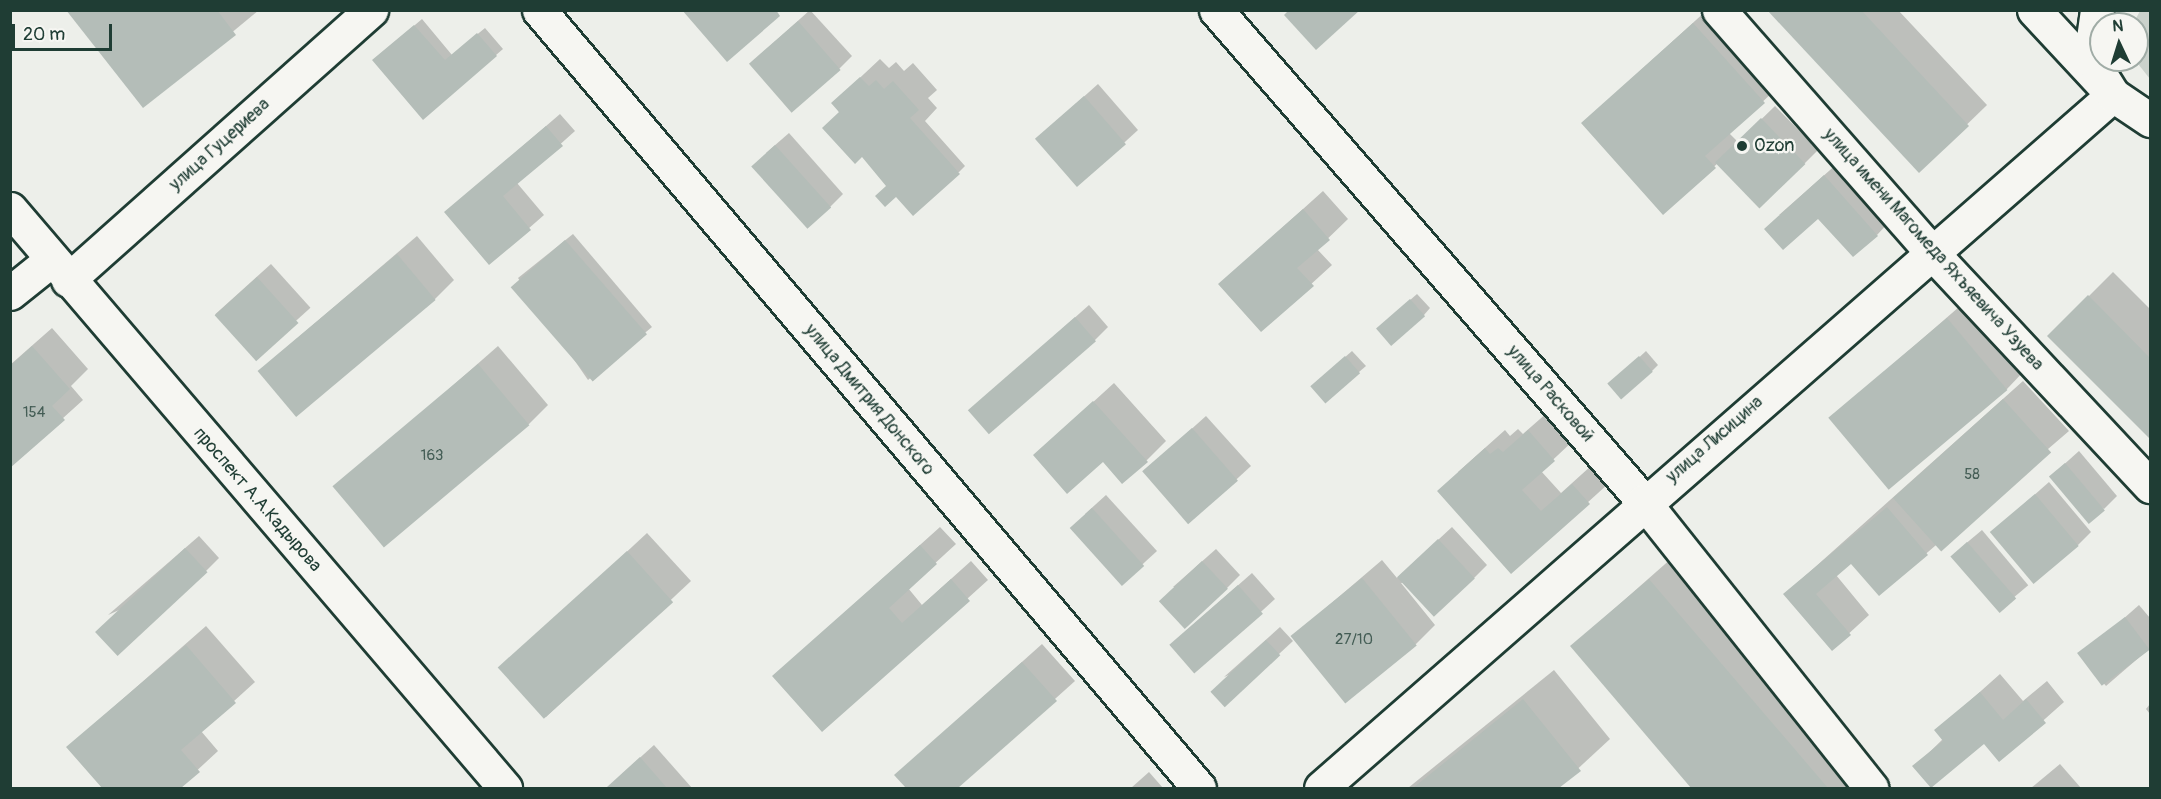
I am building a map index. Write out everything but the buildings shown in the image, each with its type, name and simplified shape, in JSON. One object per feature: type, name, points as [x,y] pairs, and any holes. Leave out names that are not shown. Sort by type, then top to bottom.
[{"type":"street","name":"улица Гуцериева","points":[[10,293],[60,270],[371,10]]},
{"type":"street","name":"улица Дмитрия Донского","points":[[539,10],[1199,789]]},
{"type":"street","name":"улица Расковой","points":[[1216,10],[1643,501],[1871,789]]},
{"type":"street","name":"улица имени Магомеда Яхъяевича Узуева","points":[[1719,10],[1933,254],[2151,486]]},
{"type":"street","points":[[2034,10],[2113,95],[2151,120]]},
{"type":"street","points":[[2097,10],[2092,44],[2098,70],[2113,95]]},
{"type":"street","name":"улица Лисицина","points":[[1321,789],[1643,501],[1933,254],[2113,95]]},
{"type":"street","name":"проспект А.А.Кадырова","points":[[10,209],[505,789]]},
{"type":"shaded area","points":[[2150,11],[2150,79],[2144,72],[2149,72],[2149,12],[2139,12]]},
{"type":"place","name":"Ozon","points":[[1742,146]]}]
